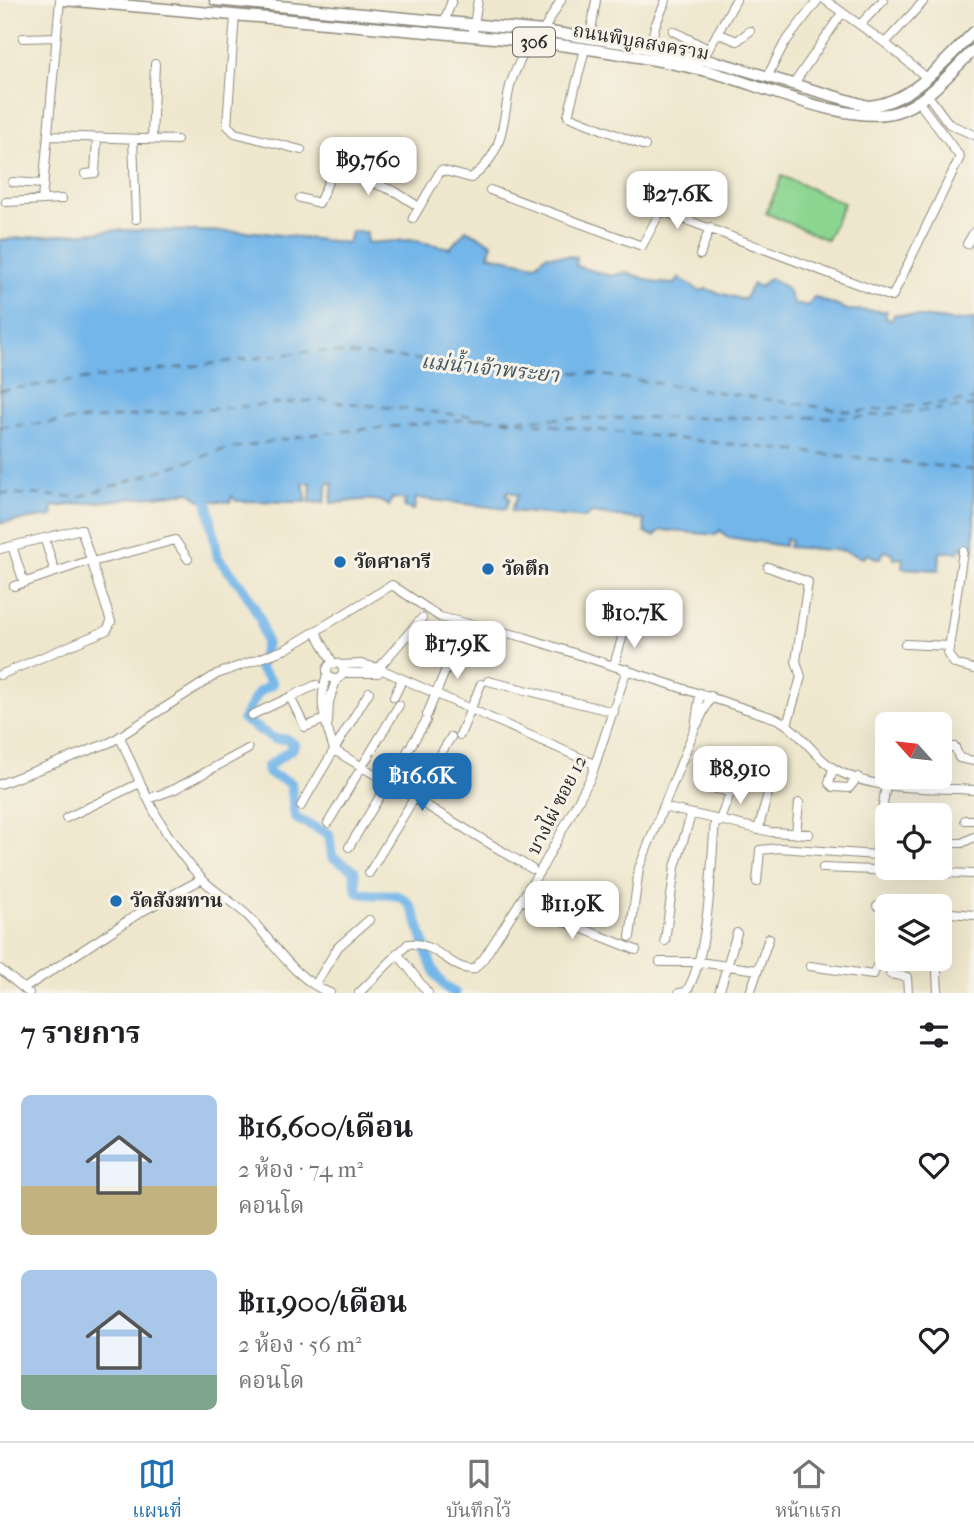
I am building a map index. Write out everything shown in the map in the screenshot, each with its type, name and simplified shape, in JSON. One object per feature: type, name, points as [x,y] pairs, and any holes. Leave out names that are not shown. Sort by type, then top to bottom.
[{"type":"main road","name":"ถนนพิบูลสงคราม","points":[[62,0],[472,37],[543,31],[709,72],[855,115],[894,113],[922,98],[974,50]]},
{"type":"main road","name":"ถนนพิบูลสงคราม","points":[[215,0],[320,5],[474,24],[496,33],[530,41],[587,43],[705,54],[859,105],[878,105],[902,96],[974,32]]},
{"type":"street","points":[[42,200],[56,37],[62,0]]},
{"type":"street","points":[[444,22],[452,0]]},
{"type":"street","points":[[472,37],[478,0]]},
{"type":"street","points":[[543,31],[561,0]]},
{"type":"street","points":[[596,0],[568,116],[645,146]]},
{"type":"street","points":[[650,48],[655,26],[666,0]]},
{"type":"street","points":[[673,32],[705,54],[736,0]]},
{"type":"street","points":[[767,76],[784,44],[818,0]]},
{"type":"street","points":[[825,0],[885,43],[926,77]]},
{"type":"street","points":[[793,85],[839,10],[842,0]]},
{"type":"street","points":[[860,25],[883,0]]},
{"type":"street","points":[[885,43],[923,2]]},
{"type":"street","points":[[235,15],[227,125],[235,133],[301,150]]},
{"type":"street","points":[[717,33],[737,41],[750,32]]},
{"type":"street","points":[[23,38],[56,37]]},
{"type":"street","points":[[413,218],[441,170],[471,178],[493,159],[501,141],[511,83],[530,41]]},
{"type":"street","points":[[152,139],[155,64]]},
{"type":"street","points":[[922,98],[951,125],[974,135]]},
{"type":"street","points":[[490,190],[642,246],[662,212],[710,227],[892,297],[959,166],[959,152],[922,98]]},
{"type":"street","points":[[948,137],[951,125]]},
{"type":"street","points":[[48,136],[177,140]]},
{"type":"street","points":[[85,174],[95,173],[97,138]]},
{"type":"street","points":[[133,139],[136,219]]},
{"type":"street","points":[[300,198],[319,204],[333,171],[338,169],[396,192],[419,206]]},
{"type":"street","points":[[13,182],[43,184]]},
{"type":"street","points":[[6,202],[62,199]]},
{"type":"street","points":[[700,255],[710,227]]},
{"type":"street","points":[[967,244],[974,232]]},
{"type":"street","points":[[0,549],[81,529],[111,622],[109,628],[0,675]]},
{"type":"street","points":[[45,540],[55,572]]},
{"type":"street","points":[[14,586],[92,561],[175,540],[188,559]]},
{"type":"street","points":[[12,546],[23,583]]},
{"type":"street","points":[[963,551],[948,656],[953,663],[974,669]]},
{"type":"street","points":[[768,566],[808,582],[796,661],[801,677],[787,725]]},
{"type":"street","points":[[0,784],[54,766],[120,737],[217,674],[268,658],[395,585],[440,617],[524,636],[711,696],[787,725],[833,768],[875,782]]},
{"type":"street","points":[[379,671],[422,618]]},
{"type":"street","points":[[614,665],[626,625]]},
{"type":"street","points":[[316,632],[339,667],[329,702],[327,722]]},
{"type":"street","points":[[407,635],[433,646]]},
{"type":"street","points":[[349,847],[426,718],[460,635]]},
{"type":"street","points":[[905,644],[949,646]]},
{"type":"street","points":[[532,869],[334,750],[321,703],[327,668],[360,664],[471,708],[592,762]]},
{"type":"street","name":"บางไผ่ ซอย 12","points":[[397,953],[412,943],[429,946],[466,970],[474,969],[522,900],[591,777],[627,669]]},
{"type":"street","points":[[327,675],[336,680]]},
{"type":"street","points":[[394,697],[402,680]]},
{"type":"street","points":[[460,735],[484,682],[614,712]]},
{"type":"street","points":[[252,715],[316,685]]},
{"type":"street","points":[[301,806],[369,692]]},
{"type":"street","points":[[695,728],[700,693]]},
{"type":"street","points":[[630,937],[634,884],[695,728],[711,696]]},
{"type":"street","points":[[290,697],[303,726],[327,722]]},
{"type":"street","points":[[328,823],[399,705]]},
{"type":"street","points":[[120,737],[139,783],[163,829],[202,879],[246,914],[280,956],[315,985],[330,993]]},
{"type":"street","points":[[369,873],[451,737]]},
{"type":"street","points":[[952,747],[955,747],[959,758],[974,761]]},
{"type":"street","points":[[148,799],[175,789],[248,749]]},
{"type":"street","points":[[833,768],[829,783],[833,787],[849,788],[858,778]]},
{"type":"street","points":[[679,993],[688,989],[698,961],[717,821],[735,780]]},
{"type":"street","points":[[65,817],[139,783]]},
{"type":"street","points":[[699,785],[730,792]]},
{"type":"street","points":[[952,788],[974,790]]},
{"type":"street","points":[[757,882],[760,850],[780,848],[876,855],[885,789]]},
{"type":"street","points":[[758,830],[768,793]]},
{"type":"street","points":[[796,834],[799,803]]},
{"type":"street","points":[[663,807],[758,830],[809,834]]},
{"type":"street","points":[[665,941],[675,867],[691,815]]},
{"type":"street","points":[[952,843],[962,843],[974,837]]},
{"type":"street","points":[[823,868],[974,874]]},
{"type":"street","points":[[0,969],[27,991],[141,912],[202,879]]},
{"type":"street","points":[[522,900],[568,923],[636,950]]},
{"type":"street","points":[[952,913],[974,915]]},
{"type":"street","points":[[315,985],[333,952],[369,920]]},
{"type":"street","points":[[719,993],[737,933]]},
{"type":"street","points":[[750,993],[769,937]]},
{"type":"street","points":[[359,993],[397,953],[428,993]]},
{"type":"street","points":[[660,962],[698,961],[758,970]]},
{"type":"street","points":[[810,966],[873,975],[875,970]]},
{"type":"street","points":[[937,972],[938,993]]},
{"type":"street","points":[[890,974],[906,974],[908,993]]},
{"type":"green space","points":[[782,176],[844,203],[827,240],[766,213]]},
{"type":"water","name":"แม่น้ำเจ้าพระยา","points":[[120,230],[255,232],[348,243],[351,232],[367,232],[367,243],[411,240],[450,248],[466,230],[492,243],[489,255],[535,265],[546,255],[577,257],[576,266],[611,276],[626,272],[657,283],[675,284],[679,278],[700,291],[706,289],[744,300],[753,284],[760,287],[770,278],[787,288],[794,305],[809,305],[814,297],[848,310],[887,311],[885,316],[891,320],[895,314],[955,321],[974,319],[974,553],[960,546],[959,552],[940,552],[939,570],[902,568],[903,558],[894,559],[892,553],[885,551],[879,559],[867,554],[863,558],[845,551],[788,547],[791,541],[786,539],[784,546],[727,537],[720,530],[716,535],[662,530],[654,536],[645,533],[644,520],[592,513],[585,518],[511,511],[518,495],[508,491],[506,496],[510,498],[506,509],[416,498],[414,510],[404,507],[405,500],[392,498],[389,506],[377,500],[331,503],[333,483],[328,483],[324,503],[310,502],[311,483],[303,483],[307,502],[236,501],[232,496],[230,502],[200,500],[190,492],[52,507],[53,516],[0,523],[0,240]]},
{"type":"waterway","points":[[205,488],[218,558],[244,589],[260,618],[266,643],[259,668],[273,684],[259,692],[243,719],[274,739],[286,739],[294,744],[293,748],[267,767],[268,773],[291,783],[295,818],[329,834],[332,857],[354,870],[357,892],[397,896],[408,903],[414,912],[437,975],[444,986],[455,993]]},
{"type":"ferry route","points":[[0,390],[313,351],[595,374],[854,412],[974,400]]},
{"type":"ferry route","points":[[0,427],[319,400],[487,418]]},
{"type":"ferry route","points":[[0,493],[79,497],[223,450],[315,434],[472,419],[857,417],[974,406]]},
{"type":"ferry route","points":[[503,420],[974,470]]},
{"type":"place","name":"วัดศาลารี","points":[[340,562]]},
{"type":"place","name":"วัดตึก","points":[[488,569]]},
{"type":"place","name":"วัดสังฆทาน","points":[[116,901]]}]
